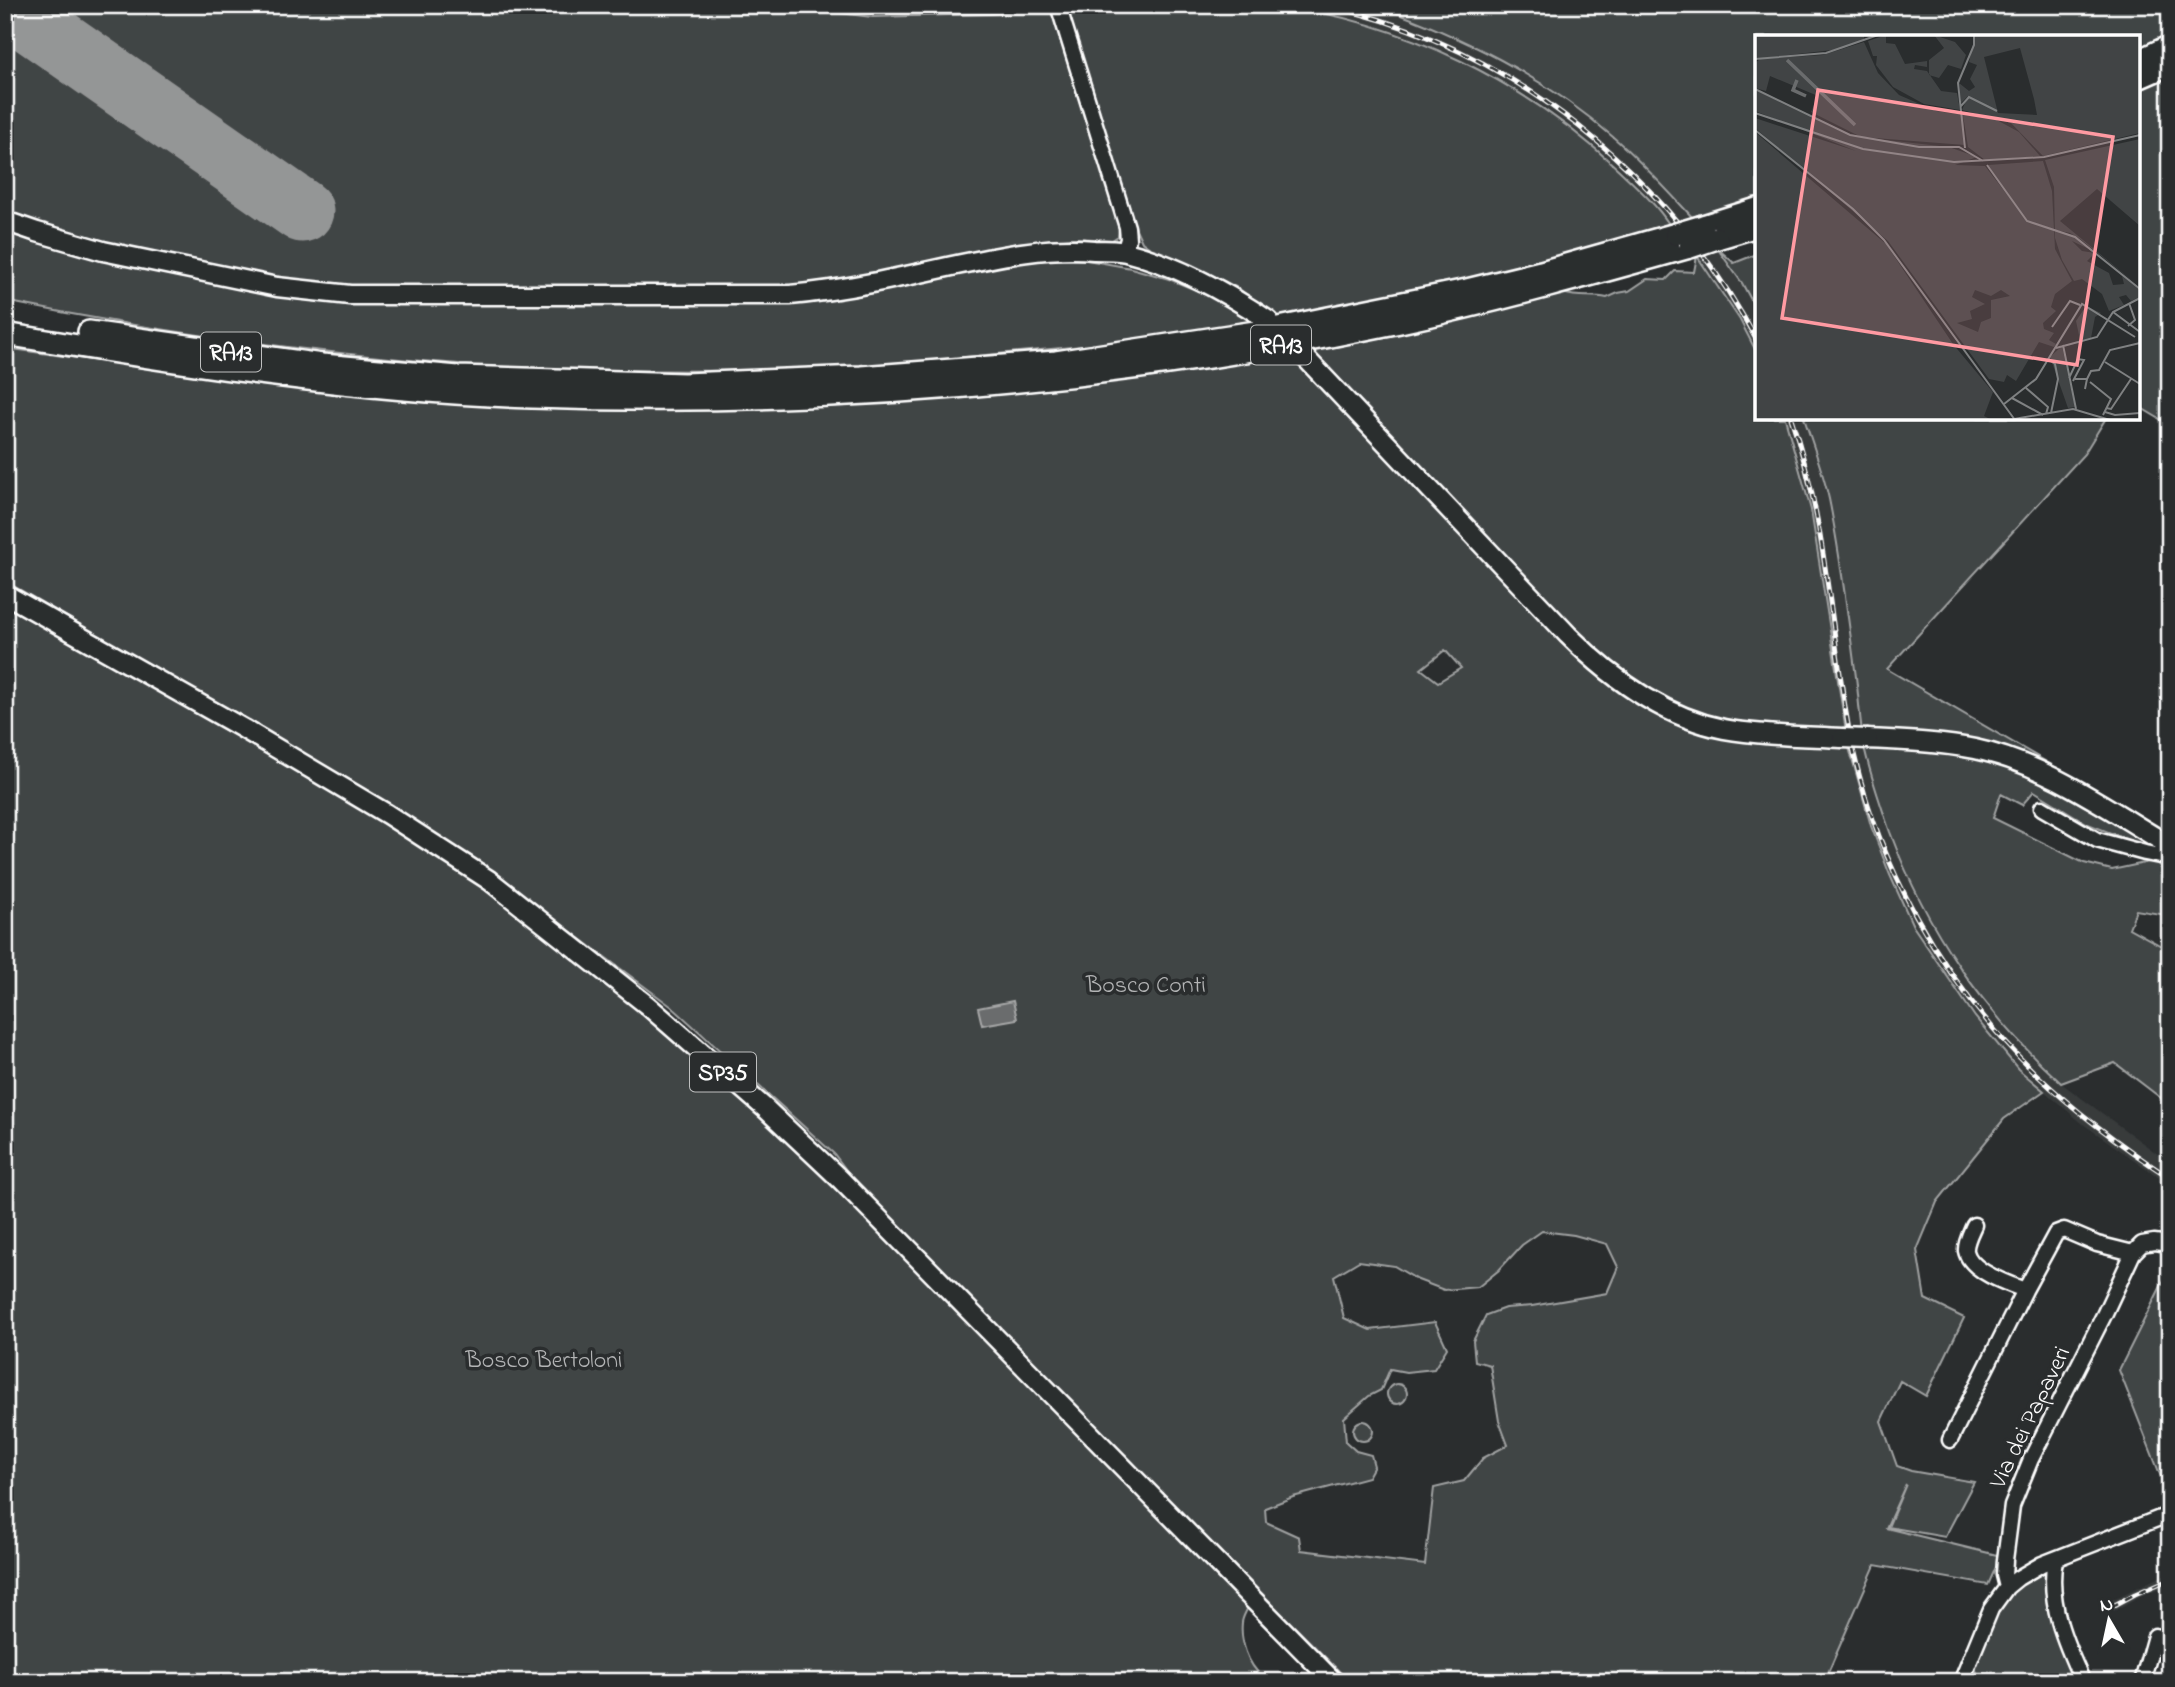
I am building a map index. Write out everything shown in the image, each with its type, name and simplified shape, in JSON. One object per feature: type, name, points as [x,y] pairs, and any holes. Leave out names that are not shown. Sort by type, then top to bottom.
[{"type":"highway","points":[[2140,60],[2170,46]]},
{"type":"highway","points":[[2140,77],[2170,64]]},
{"type":"highway","name":"RA13","points":[[1710,232],[1755,210]]},
{"type":"highway","name":"RA13","points":[[5,320],[457,385],[533,389],[671,383],[761,390],[1060,377],[1276,346],[1399,322],[1551,286],[1710,232],[1755,226]]},
{"type":"highway","points":[[5,334],[324,382],[457,385]]},
{"type":"main road","points":[[5,221],[103,251],[277,287],[350,295],[790,295],[826,292],[1030,251],[1078,248],[1124,252],[1162,264],[1238,300],[1269,321]]},
{"type":"main road","points":[[1299,351],[1568,635],[1611,675],[1654,703],[1687,718],[1721,728],[1754,733],[1940,744],[1975,749],[2020,762],[2045,773],[2170,846]]},
{"type":"main road","name":"SP35","points":[[5,594],[244,729],[387,814],[489,880],[647,1005],[840,1179],[1334,1682]]},
{"type":"street","points":[[1058,5],[1127,227],[1128,239],[1124,252]]},
{"type":"street","points":[[2042,808],[2097,840],[2160,856],[2170,854]]},
{"type":"street","points":[[1974,1225],[1966,1251],[1972,1261],[1992,1276],[2025,1290]]},
{"type":"street","points":[[1950,1440],[2056,1233],[2064,1230],[2097,1244],[2133,1253],[2142,1244],[2170,1244]]},
{"type":"street","name":"Via dei Papaveri","points":[[2007,1587],[2004,1575],[2011,1506],[2031,1459],[2133,1253]]},
{"type":"street","points":[[1978,1682],[1962,1678],[1991,1609],[2007,1587],[2029,1570],[2170,1514]]},
{"type":"street","points":[[2055,1559],[2052,1573],[2053,1602],[2083,1682]]},
{"type":"street","points":[[2142,1682],[2155,1636],[2170,1639]]},
{"type":"shaded area","points":[[775,5],[1073,5],[990,14],[872,17]]},
{"type":"shaded area","points":[[1275,5],[1375,5],[1423,22],[1483,50],[1524,72],[1568,102],[1612,136],[1653,175],[1717,248],[1742,283],[1755,307],[1755,349],[1740,320],[1707,270],[1659,209],[1595,147],[1544,107],[1494,77],[1443,53],[1306,9]]},
{"type":"shaded area","points":[[1786,420],[1805,420],[1828,497],[1845,598],[1864,745],[1877,796],[1901,859],[1948,950],[1979,993],[2031,1056],[2061,1083],[2170,1163],[2170,1185],[2083,1124],[2018,1069],[1975,1017],[1913,926],[1871,826],[1848,744],[1811,510]]},
{"type":"shaded area","points":[[1013,1001],[1017,1019],[982,1025],[978,1008]]},
{"type":"shaded area","points":[[2170,1572],[2170,1584],[2138,1597],[2114,1611],[2107,1602]]},
{"type":"green space","points":[[5,5],[775,5],[872,17],[990,14],[1073,5],[1275,5],[1370,25],[1460,60],[1503,83],[1583,138],[1639,189],[1669,224],[1598,246],[1472,278],[1278,318],[1238,288],[1154,251],[1142,242],[1067,13],[1053,16],[1119,228],[1118,236],[1112,240],[1075,238],[1018,243],[892,270],[775,287],[390,288],[318,285],[134,251],[5,213],[5,60],[8,48],[5,47]]},
{"type":"green space","points":[[1375,5],[2170,5],[2170,34],[2140,47],[2140,35],[1755,35],[1755,198],[1693,218],[1624,147],[1559,95],[1470,44]]},
{"type":"green space","points":[[2170,74],[2170,425],[2140,407],[2140,87]]},
{"type":"green space","name":"Bosco Conti","points":[[5,231],[86,255],[409,303],[755,305],[825,300],[871,293],[1004,264],[1046,259],[1087,260],[1131,268],[1169,279],[1220,300],[1254,322],[1083,346],[860,367],[1068,386],[1289,355],[1568,648],[1628,697],[1678,722],[1764,728],[1711,719],[1652,692],[1611,667],[1312,350],[1564,293],[1607,298],[1629,291],[1647,279],[1666,280],[1675,271],[1694,272],[1697,256],[1740,320],[1755,349],[1755,420],[1786,420],[1811,510],[1848,744],[1871,826],[1890,875],[1913,926],[1975,1017],[2018,1069],[2044,1091],[2004,1119],[1937,1202],[1917,1250],[1925,1299],[1964,1318],[1926,1396],[1900,1381],[1881,1421],[1897,1466],[1974,1482],[1945,1537],[1888,1527],[1906,1484],[1886,1528],[2001,1556],[1988,1585],[1875,1565],[1824,1682],[1350,1682],[1096,1428],[853,1179],[834,1154],[672,1007],[472,858],[348,779],[5,581],[5,348],[339,394],[456,401],[459,364],[231,340],[5,301]],"holes":[[[534,370],[759,371],[534,380]],[[1445,650],[1461,668],[1438,682],[1421,669]],[[1542,1231],[1574,1235],[1607,1244],[1618,1267],[1607,1293],[1505,1308],[1486,1315],[1473,1341],[1475,1361],[1490,1365],[1499,1421],[1508,1445],[1483,1458],[1464,1481],[1434,1488],[1425,1565],[1301,1550],[1299,1537],[1266,1522],[1265,1508],[1293,1497],[1368,1477],[1374,1466],[1371,1455],[1356,1451],[1346,1442],[1344,1418],[1369,1396],[1381,1390],[1390,1369],[1406,1372],[1434,1369],[1447,1348],[1435,1322],[1370,1330],[1344,1318],[1334,1276],[1359,1261],[1394,1266],[1418,1280],[1444,1290],[1478,1287],[1499,1270],[1522,1245]]]},
{"type":"green space","points":[[1717,248],[1734,263],[1755,255],[1755,307],[1742,283]]},
{"type":"green space","points":[[1805,420],[2105,420],[2084,454],[1887,669],[2170,834],[2170,839],[2057,773],[1976,756],[2011,767],[2035,779],[2163,850],[2136,843],[2088,824],[2034,791],[2022,805],[2001,794],[1993,818],[2084,863],[2112,870],[2170,860],[2170,877],[2167,880],[2170,897],[2166,915],[2136,910],[2129,928],[2165,948],[2170,947],[2170,1105],[2115,1063],[2061,1083],[2033,1056],[1982,998],[1960,968],[1921,903],[1890,832],[1866,757],[1844,588],[1824,479]]},
{"type":"green space","name":"Bosco Bertoloni","points":[[5,604],[330,791],[420,846],[530,923],[657,1026],[779,1135],[838,1192],[1212,1569],[1248,1607],[1243,1619],[1242,1637],[1253,1666],[1265,1678],[1290,1682],[5,1682]]},
{"type":"green space","points":[[2170,1268],[2170,1500],[2119,1370]]},
{"type":"green space","points":[[1393,1384],[1401,1384],[1407,1394],[1401,1404],[1393,1404],[1387,1398],[1387,1390]]},
{"type":"green space","points":[[1363,1421],[1370,1424],[1373,1431],[1370,1438],[1363,1441],[1356,1438],[1353,1431],[1356,1424]]},
{"type":"green space","points":[[2047,1568],[2078,1682],[1987,1682],[1979,1677],[1974,1666],[1992,1617],[2015,1586]]},
{"type":"runway","points":[[7,5],[302,211]]},
{"type":"railway","points":[[831,5],[892,8],[958,5]]},
{"type":"railway","points":[[1326,5],[1395,25],[1460,52],[1521,85],[1578,126],[1631,172],[1678,224],[1721,280],[1755,338]]},
{"type":"railway","points":[[1792,420],[1803,456],[1820,534],[1849,730],[1860,778],[1894,872],[1942,959],[1970,1000],[2002,1038],[2036,1074],[2068,1102],[2118,1142],[2170,1178]]},
{"type":"railway","points":[[2111,1607],[2170,1579]]}]
